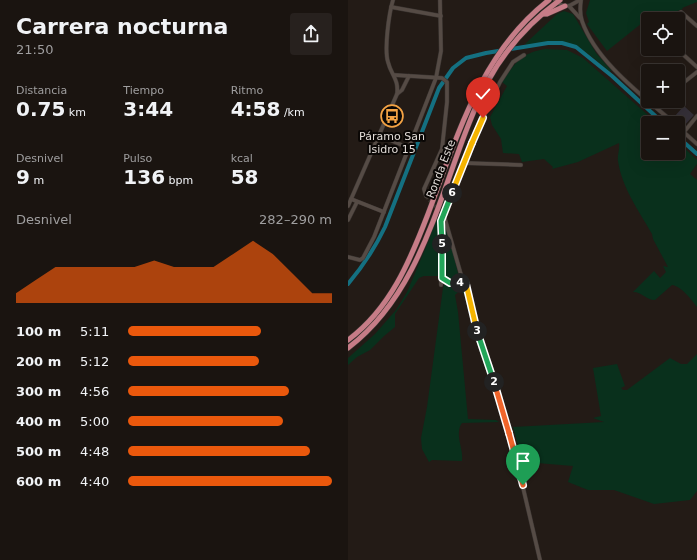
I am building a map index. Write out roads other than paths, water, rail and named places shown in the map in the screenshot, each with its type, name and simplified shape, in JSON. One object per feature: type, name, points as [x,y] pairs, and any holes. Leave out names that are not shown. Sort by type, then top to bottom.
[{"type":"highway","points":[[539,8],[544,0]]},
{"type":"highway","name":"Ronda Este","points":[[348,340],[388,299],[399,281],[415,248],[475,96],[508,42],[539,8],[549,0]]},
{"type":"highway","name":"Ronda Este","points":[[348,348],[358,341],[387,310],[412,270],[479,102],[499,58],[557,1]]},
{"type":"highway","points":[[543,14],[547,14],[567,6]]},
{"type":"street","points":[[348,206],[397,94],[398,86],[387,58],[393,0]]},
{"type":"street","points":[[348,256],[356,260],[363,258],[374,238],[436,78],[442,51],[440,0]]},
{"type":"street","points":[[567,6],[580,0],[582,20],[589,36],[621,77],[641,95]]},
{"type":"street","points":[[557,1],[567,6],[582,20]]},
{"type":"street","points":[[392,7],[441,16]]},
{"type":"street","points":[[685,16],[697,26]]},
{"type":"street","points":[[441,285],[441,221],[483,118],[500,82],[513,62],[524,55]]},
{"type":"street","points":[[685,56],[697,67]]},
{"type":"street","points":[[685,81],[697,72]]},
{"type":"street","points":[[394,75],[442,78],[447,82],[447,102],[442,149],[424,189],[426,196]]},
{"type":"street","points":[[397,94],[402,90],[408,76]]},
{"type":"street","points":[[655,108],[665,116]]},
{"type":"street","points":[[685,131],[697,116]]},
{"type":"street","points":[[685,133],[697,144]]},
{"type":"street","points":[[378,135],[409,148]]},
{"type":"street","points":[[464,163],[522,165]]},
{"type":"street","points":[[351,200],[384,212]]},
{"type":"street","points":[[348,220],[357,202]]},
{"type":"street","points":[[445,219],[462,278],[466,284],[483,352],[514,449],[540,560]]},
{"type":"street","points":[[442,278],[450,283],[466,284]]},
{"type":"waterway","points":[[348,284],[368,257],[385,227],[439,88],[453,68],[466,58],[486,53],[548,43],[562,43],[576,47],[612,76],[655,116]]},
{"type":"waterway","points":[[685,143],[697,154]]},
{"type":"tunnel","points":[[426,196],[444,218]]},
{"type":"place","name":"Páramo San Isidro 15","points":[[392,116]]}]
